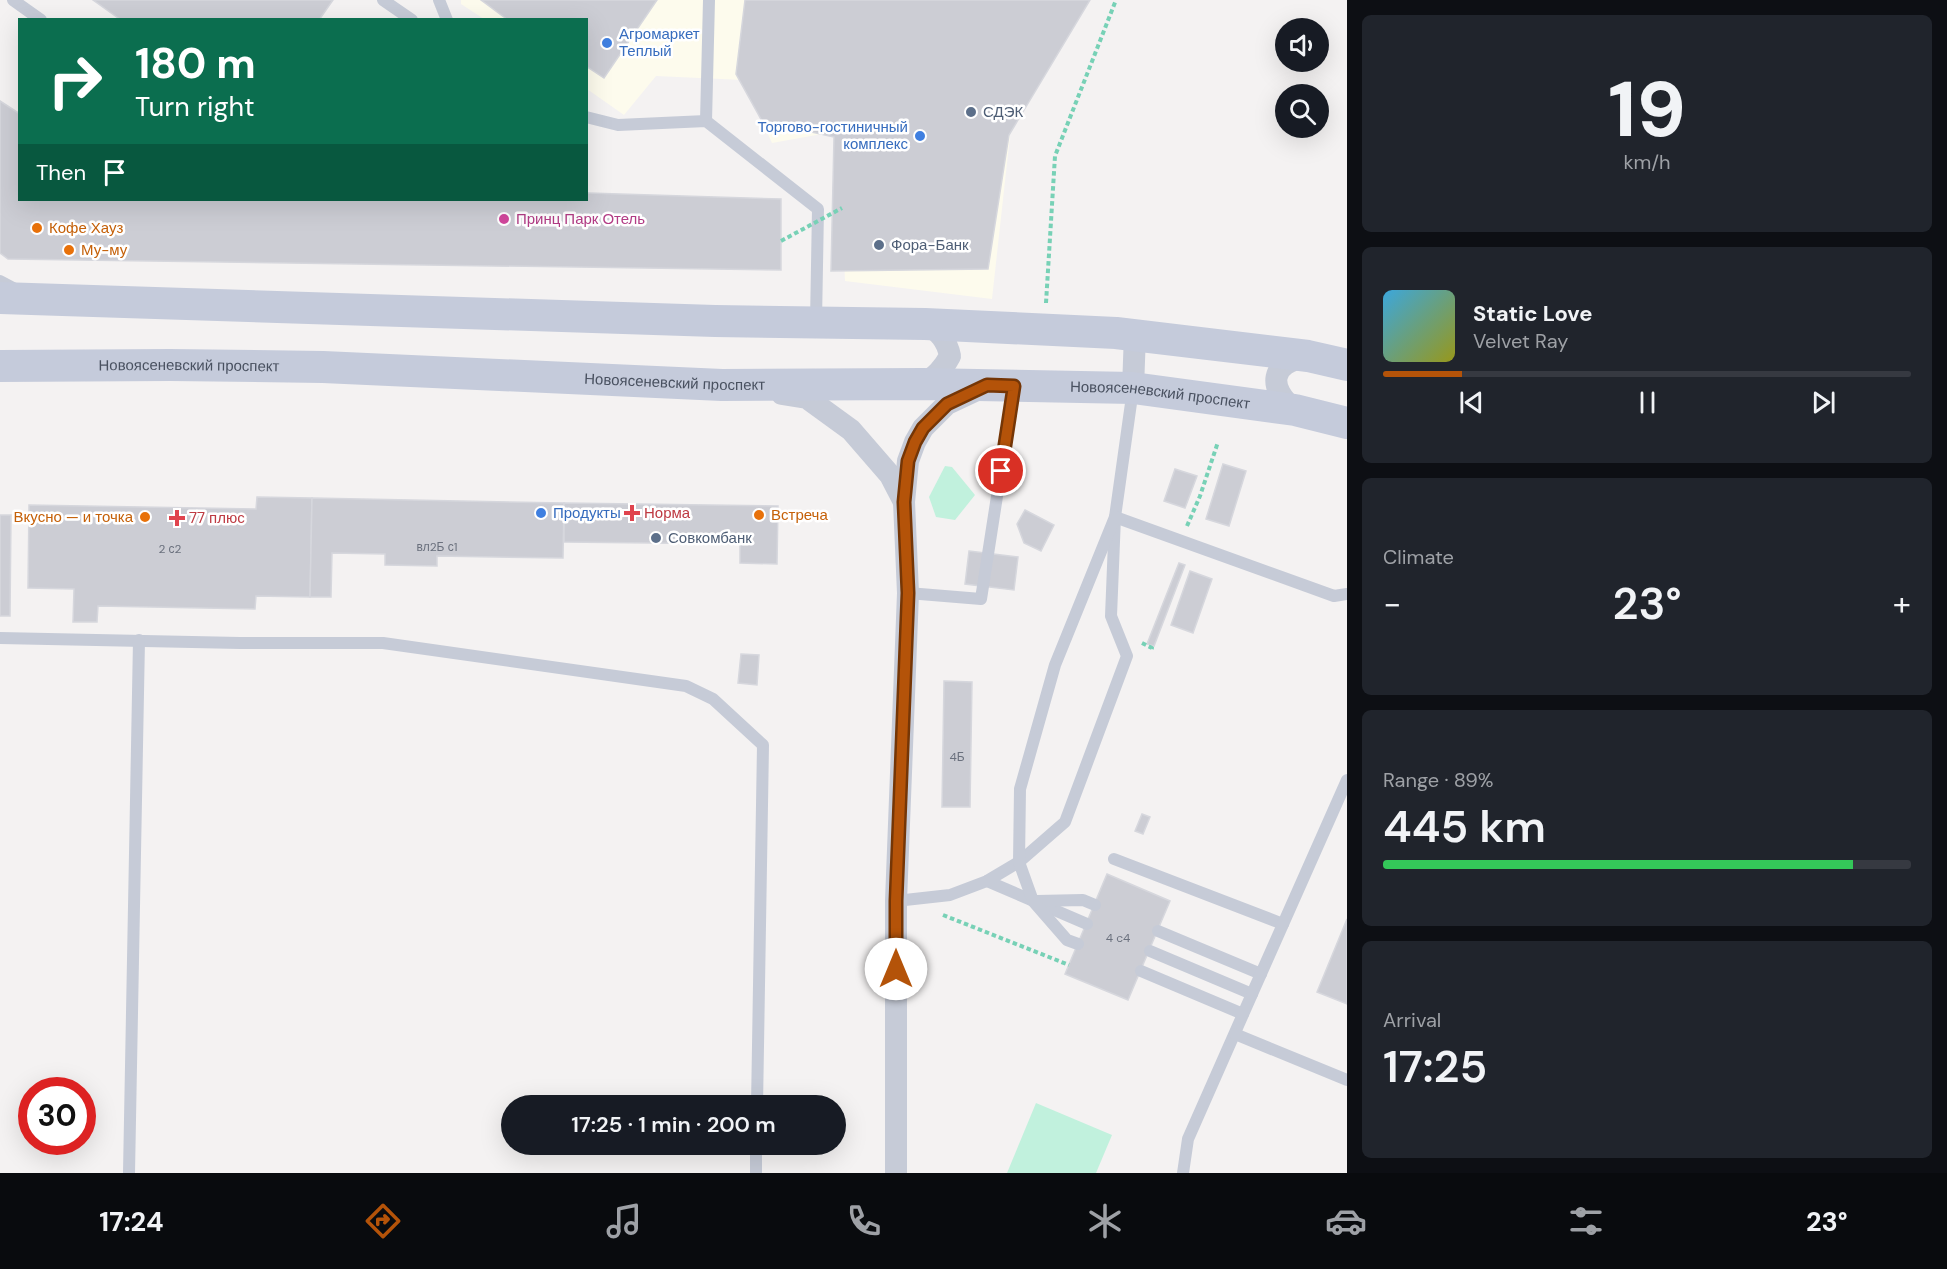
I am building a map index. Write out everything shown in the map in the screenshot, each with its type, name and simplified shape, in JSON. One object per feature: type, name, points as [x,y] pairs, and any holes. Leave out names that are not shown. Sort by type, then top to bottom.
[{"type":"main road","points":[[0,298],[703,321],[925,324],[1134,334],[1308,356],[1347,365]]},
{"type":"main road","name":"Новоясеневский проспект","points":[[0,366],[323,367],[722,385],[923,384],[1133,388],[1295,410],[1347,423]]},
{"type":"street","points":[[923,384],[944,368],[950,356],[943,337],[925,324]]},
{"type":"street","points":[[1133,388],[1134,334]]},
{"type":"street","points":[[1295,410],[1278,393],[1276,381],[1286,363],[1295,358],[1308,356]]},
{"type":"street","points":[[722,385],[807,398],[851,430],[890,475],[904,502]]},
{"type":"street","points":[[896,1173],[896,901],[908,593],[904,502],[908,461],[923,428],[947,404],[1000,386]]},
{"type":"lane","points":[[13,0],[38,18]]},
{"type":"lane","points":[[383,0],[409,18]]},
{"type":"lane","points":[[439,0],[446,18]]},
{"type":"lane","points":[[706,121],[709,0]]},
{"type":"lane","points":[[588,118],[618,125],[706,121],[818,209],[816,322]]},
{"type":"lane","points":[[0,280],[31,298]]},
{"type":"lane","points":[[908,593],[981,599],[1000,386]]},
{"type":"lane","points":[[896,901],[950,896],[987,881],[1019,862],[1065,822],[1127,656],[1112,616],[1115,517],[1133,388]]},
{"type":"lane","points":[[1115,517],[1334,596],[1347,594]]},
{"type":"lane","points":[[1078,944],[1067,939],[1033,901],[1019,862],[1020,789],[1055,665],[1115,517]]},
{"type":"lane","points":[[0,638],[240,643],[383,643],[686,686],[713,699],[762,745],[757,1095]]},
{"type":"lane","points":[[129,1173],[138,640]]},
{"type":"lane","points":[[1184,1173],[1188,1139],[1347,780]]},
{"type":"lane","points":[[1114,859],[1283,924]]},
{"type":"lane","points":[[987,881],[1086,924]]},
{"type":"lane","points":[[1033,901],[1083,900],[1095,905]]},
{"type":"lane","points":[[1158,931],[1261,974]]},
{"type":"lane","points":[[1150,951],[1252,994]]},
{"type":"lane","points":[[1141,970],[1243,1014]]},
{"type":"lane","points":[[1235,1034],[1347,1080]]},
{"type":"lane","points":[[756,1155],[756,1173]]},
{"type":"path","points":[[1046,307],[1055,156],[1116,0]]},
{"type":"path","points":[[781,241],[842,208]]},
{"type":"path","points":[[1181,541],[1218,442]]},
{"type":"path","points":[[1142,642],[1141,644],[1152,648],[1151,650]]},
{"type":"path","points":[[940,914],[1069,965]]},
{"type":"shaded area","name":"Торгово-гостиничный комплекс","points":[[461,0],[898,0],[885,67],[1010,136],[992,299],[845,281],[842,208],[844,130],[772,143],[743,80],[656,76],[624,115],[588,90],[588,18],[482,18],[461,4]]},
{"type":"green space","points":[[945,466],[952,467],[975,495],[955,520],[936,517],[929,497]]},
{"type":"green space","points":[[1036,1103],[1112,1135],[1096,1173],[1007,1173]]},
{"type":"building","points":[[93,0],[333,0],[320,18],[118,18]]},
{"type":"building","name":"Агромаркет Теплый","points":[[481,0],[657,0],[604,78],[588,67],[588,18],[505,18]]},
{"type":"building","name":"Торгово-гостиничный комплекс","points":[[745,0],[1090,0],[1009,135],[988,269],[831,271],[834,137],[762,121],[736,74]]},
{"type":"building","points":[[0,101],[18,113],[18,201],[588,201],[588,193],[781,199],[781,270],[8,259],[0,253]]},
{"type":"building","points":[[1223,464],[1246,471],[1229,526],[1206,519]]},
{"type":"building","points":[[1175,469],[1197,476],[1185,508],[1164,501]]},
{"type":"building","points":[[257,497],[312,498],[310,597],[256,596],[255,609],[98,606],[97,622],[73,622],[74,589],[28,588],[29,505],[256,509]]},
{"type":"building","points":[[312,498],[564,503],[563,558],[437,556],[437,566],[385,565],[385,554],[332,553],[331,597],[310,597]]},
{"type":"building","points":[[564,503],[778,506],[777,564],[740,563],[740,544],[564,542]]},
{"type":"building","points":[[1025,510],[1054,525],[1041,551],[1024,543],[1017,524]]},
{"type":"building","points":[[0,515],[11,515],[10,616],[0,616]]},
{"type":"building","points":[[969,551],[1018,557],[1014,590],[965,584]]},
{"type":"building","points":[[1179,563],[1185,565],[1154,646],[1147,644]]},
{"type":"building","points":[[1190,571],[1212,579],[1193,633],[1171,625]]},
{"type":"building","points":[[741,654],[759,655],[757,685],[738,683]]},
{"type":"building","points":[[944,681],[972,682],[970,807],[942,807]]},
{"type":"building","points":[[1142,814],[1150,817],[1143,834],[1135,831]]},
{"type":"building","points":[[1107,874],[1170,901],[1128,1000],[1065,974]]},
{"type":"building","points":[[1347,919],[1347,1004],[1317,992]]},
{"type":"place","name":"Агромаркет Теплый","points":[[607,43]]},
{"type":"place","name":"СДЭК","points":[[971,112]]},
{"type":"place","name":"Торгово-гостиничный комплекс","points":[[920,136]]},
{"type":"place","name":"Принц Парк Отель","points":[[504,219]]},
{"type":"place","name":"Кофе Хауз","points":[[37,228]]},
{"type":"place","name":"Фора-Банк","points":[[879,245]]},
{"type":"place","name":"Му-му","points":[[69,250]]},
{"type":"place","name":"Продукты","points":[[541,513]]},
{"type":"place","name":"Норма","points":[[632,513]]},
{"type":"place","name":"Встреча","points":[[759,515]]},
{"type":"place","name":"Вкусно — и точка","points":[[145,517]]},
{"type":"place","name":"77 плюс","points":[[177,518]]},
{"type":"place","name":"Совкомбанк","points":[[656,538]]},
{"type":"route","points":[[896,969],[896,901],[908,593],[904,502],[908,461],[923,428],[947,404],[987,385],[1014,386],[1001,471]]}]
